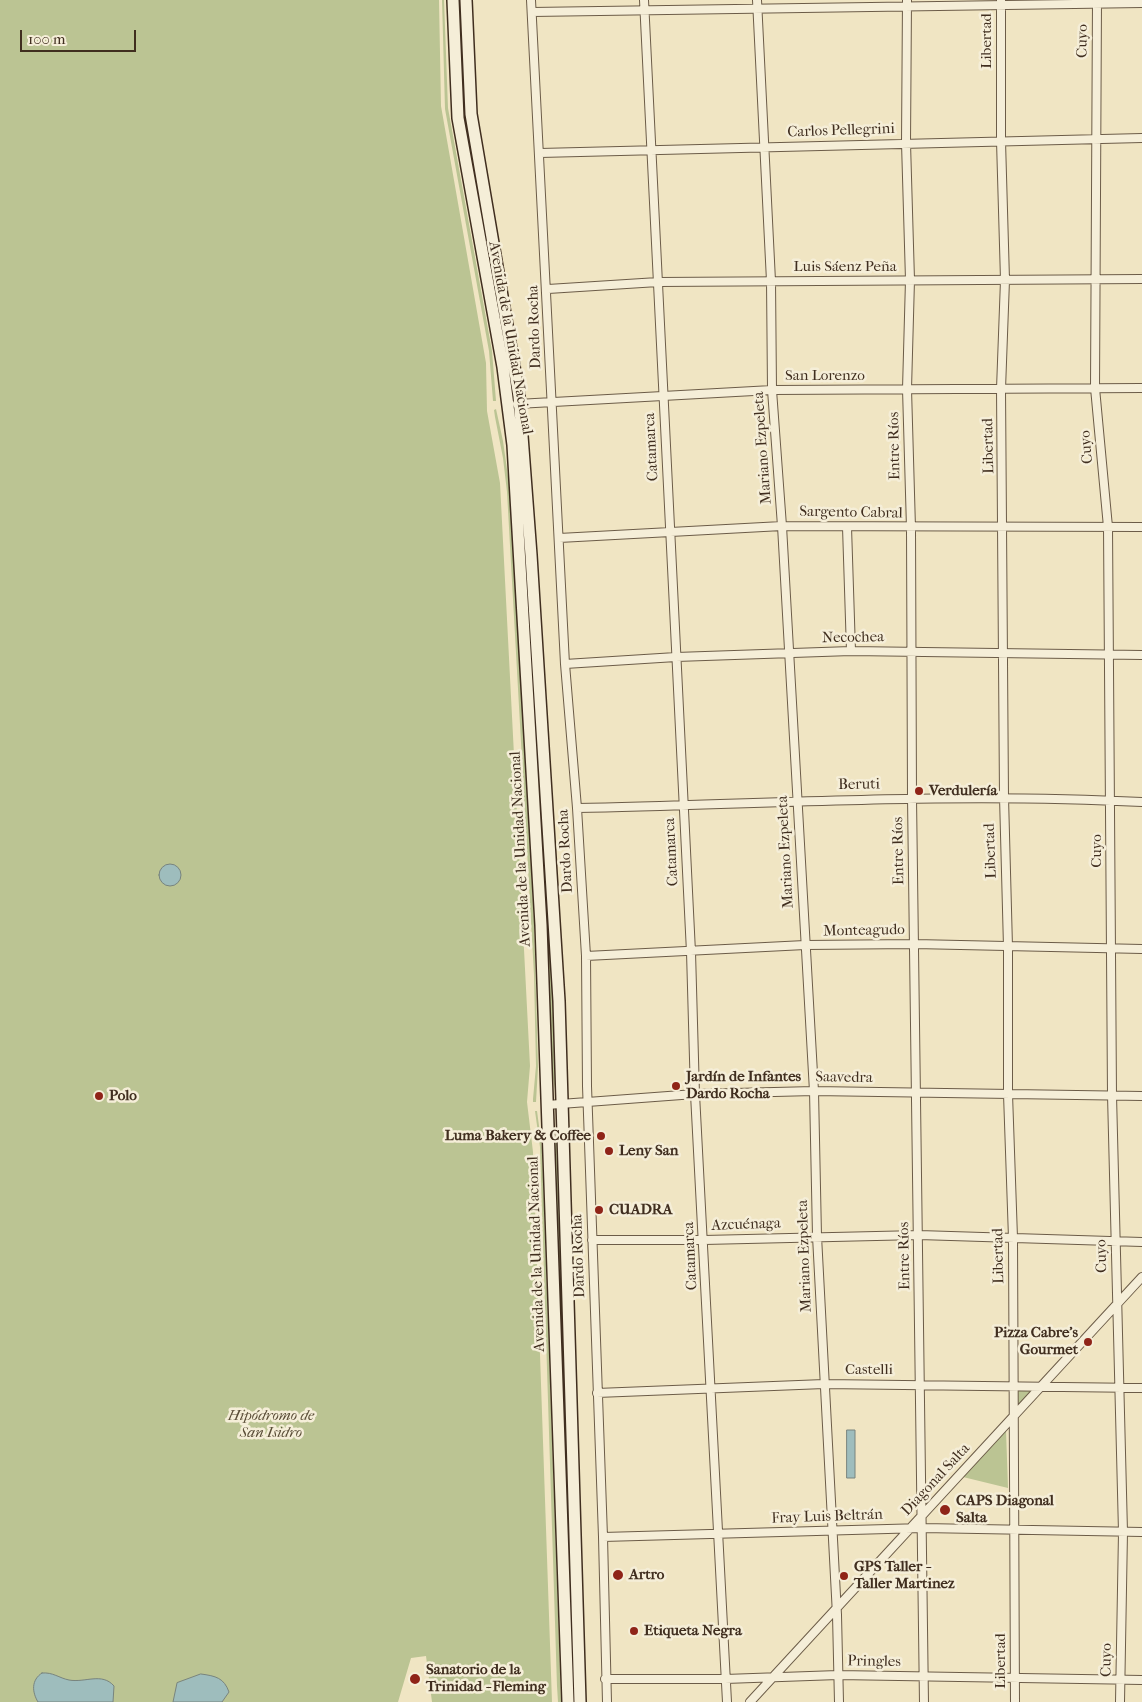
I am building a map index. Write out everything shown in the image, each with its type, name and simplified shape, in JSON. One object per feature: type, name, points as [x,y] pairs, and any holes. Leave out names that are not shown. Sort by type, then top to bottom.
[{"type":"main road","name":"Avenida de la Unidad Nacional","points":[[453,0],[458,118],[514,404],[520,557],[541,925],[568,1702]]},
{"type":"main road","name":"Avenida de la Unidad Nacional","points":[[466,0],[469,82],[476,154],[514,404],[559,1001],[580,1702]]},
{"type":"street","name":"Dardo Rocha","points":[[531,0],[548,289],[565,664],[577,808],[586,956],[588,1102],[603,1537],[606,1702]]},
{"type":"street","name":"Catamarca","points":[[644,0],[691,952],[695,1094],[727,1702]]},
{"type":"street","points":[[532,12],[645,10],[757,4],[1097,1],[1142,3]]},
{"type":"street","name":"Cuyo","points":[[1097,1],[1095,388],[1108,527],[1112,1095],[1123,1532],[1120,1702]]},
{"type":"street","name":"Libertad","points":[[1001,2],[1001,140],[1005,280],[1001,389],[1004,526],[1004,797],[1008,947],[1008,1094],[1013,1238],[1015,1702]]},
{"type":"street","name":"Entre Ríos","points":[[907,3],[906,143],[910,280],[907,389],[911,528],[912,798],[924,1702]]},
{"type":"street","name":"Mariano Ezpeleta","points":[[757,4],[771,281],[772,390],[782,526],[814,1091],[817,1236],[837,1608],[839,1702]]},
{"type":"street","name":"Carlos Pellegrini","points":[[540,153],[1001,140],[1142,138]]},
{"type":"street","name":"Luis Sáenz Peña","points":[[548,289],[658,282],[1142,279]]},
{"type":"street","name":"San Lorenzo","points":[[514,404],[552,404],[772,390],[1142,388]]},
{"type":"street","name":"Sargento Cabral","points":[[559,538],[782,526],[911,528],[1004,526],[1142,527]]},
{"type":"street","points":[[847,527],[851,651]]},
{"type":"street","name":"Necochea","points":[[565,664],[788,652],[912,650],[1142,655]]},
{"type":"street","name":"Beruti","points":[[577,808],[684,806],[798,800],[1004,797],[1142,802]]},
{"type":"street","name":"Monteagudo","points":[[586,956],[805,946],[915,944],[1142,950]]},
{"type":"street","name":"Saavedra","points":[[547,1105],[695,1094],[814,1091],[1142,1096]]},
{"type":"street","name":"Azcuénaga","points":[[592,1240],[704,1240],[919,1234],[1142,1242]]},
{"type":"street","name":"Diagonal Salta","points":[[750,1702],[1142,1277]]},
{"type":"street","name":"Castelli","points":[[597,1393],[824,1384],[1142,1388]]},
{"type":"street","name":"Fray Luis Beltrán","points":[[603,1537],[910,1528],[1142,1532]]},
{"type":"street","name":"Pringles","points":[[605,1679],[726,1679],[838,1675],[1142,1680]]},
{"type":"green space","name":"Hipódromo de San Isidro","points":[[0,0],[439,0],[441,106],[486,363],[487,411],[500,483],[530,1066],[527,1102],[533,1152],[552,1702],[432,1702],[426,1656],[411,1658],[398,1702],[0,1702]]},
{"type":"green space","points":[[442,0],[444,0],[448,108],[492,351],[496,401],[493,401],[489,351],[445,109]]},
{"type":"green space","points":[[457,0],[462,0],[462,18],[513,386],[510,383],[465,139]]},
{"type":"green space","points":[[496,409],[503,441],[510,491],[534,922],[538,1067],[536,1102],[533,1102],[536,1066],[534,975],[507,492],[494,410]]},
{"type":"green space","points":[[517,431],[551,927],[555,1089],[550,1062]]},
{"type":"green space","points":[[535,1111],[537,1111],[542,1148],[561,1702],[558,1702],[557,1686],[540,1147]]},
{"type":"green space","points":[[553,1129],[559,1152],[577,1702],[572,1702]]},
{"type":"green space","points":[[1014,1386],[1042,1386],[1014,1416]]},
{"type":"green space","points":[[1006,1430],[1008,1488],[963,1477]]},
{"type":"water","points":[[170,864],[178,867],[181,875],[178,883],[170,886],[162,883],[159,875],[162,867]]},
{"type":"water","points":[[847,1430],[855,1430],[855,1478],[847,1478]]},
{"type":"water","points":[[42,1673],[49,1673],[75,1681],[99,1679],[109,1682],[114,1686],[113,1702],[38,1702],[34,1683]]},
{"type":"water","points":[[201,1674],[215,1677],[225,1684],[229,1692],[222,1702],[173,1702],[177,1683]]},
{"type":"place","name":"Verdulería","points":[[919,791]]},
{"type":"place","name":"Jardín de Infantes Dardo Rocha","points":[[676,1086]]},
{"type":"place","name":"Polo","points":[[99,1096]]},
{"type":"place","name":"Luma Bakery & Coffee","points":[[601,1136]]},
{"type":"place","name":"Leny San","points":[[609,1151]]},
{"type":"place","name":"CUADRA","points":[[599,1210]]},
{"type":"place","name":"Pizza Cabre's Gourmet","points":[[1088,1342]]},
{"type":"place","name":"CAPS Diagonal Salta","points":[[945,1510]]},
{"type":"place","name":"Artro","points":[[618,1575]]},
{"type":"place","name":"GPS Taller - Taller Martinez","points":[[844,1576]]},
{"type":"place","name":"Etiqueta Negra","points":[[634,1631]]},
{"type":"place","name":"Sanatorio de la Trinidad - Fleming","points":[[415,1679]]}]
